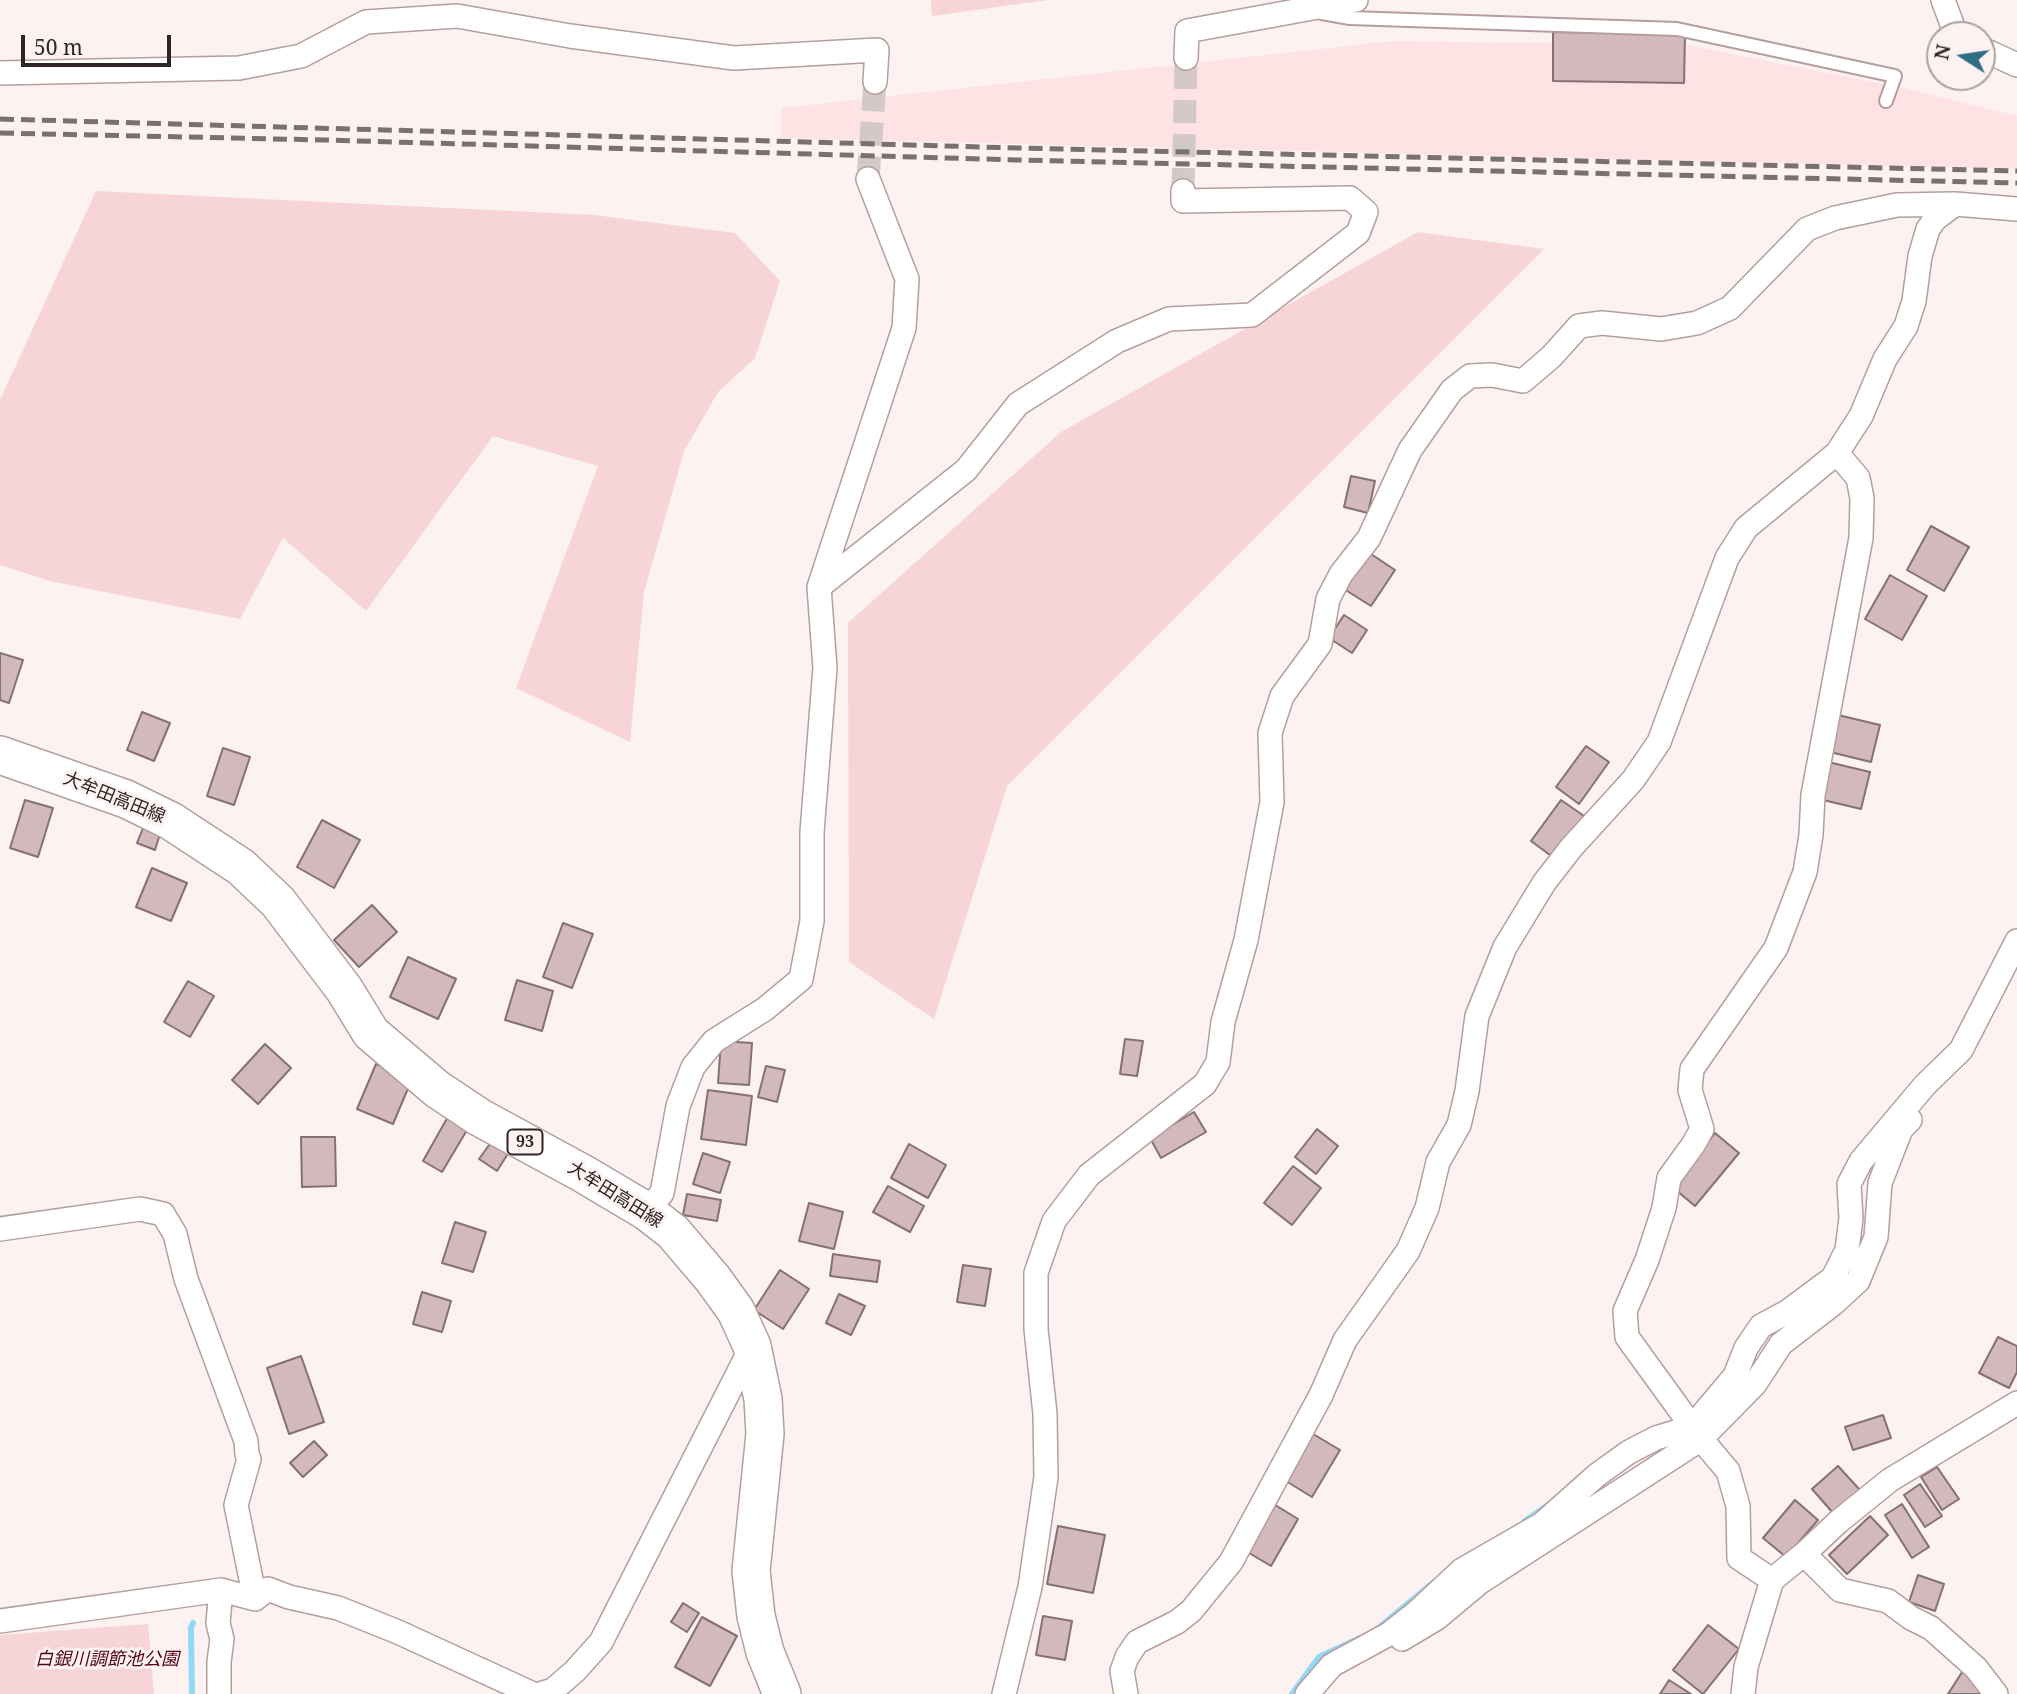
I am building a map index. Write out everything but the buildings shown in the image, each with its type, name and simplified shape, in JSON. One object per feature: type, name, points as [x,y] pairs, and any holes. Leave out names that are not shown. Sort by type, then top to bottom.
[{"type":"main road","name":"大牟田高田線","points":[[0,755],[126,799],[170,821],[241,867],[278,902],[344,989],[371,1033],[437,1089],[479,1117],[646,1211],[673,1232],[713,1279],[736,1311],[752,1346],[763,1399],[765,1433],[751,1570],[756,1616],[765,1651],[782,1694]]},
{"type":"street","points":[[1186,58],[1186,31],[1356,0]]},
{"type":"street","points":[[1943,0],[1951,21]]},
{"type":"street","points":[[0,73],[239,68],[301,56],[366,22],[457,16],[570,36],[734,58],[877,50],[875,82]]},
{"type":"street","points":[[1996,56],[2017,65]]},
{"type":"street","points":[[646,1211],[662,1192],[678,1106],[693,1067],[714,1041],[765,1009],[801,979],[812,920],[812,832],[825,668],[819,587],[905,328],[907,279],[868,178]]},
{"type":"street","points":[[819,587],[966,470],[1018,404],[1116,341],[1169,319],[1252,315],[1358,233],[1366,212],[1350,198],[1183,201],[1183,191]]},
{"type":"street","points":[[1126,1694],[1122,1671],[1127,1657],[1137,1642],[1177,1622],[1191,1611],[1231,1562],[1321,1395],[1345,1340],[1408,1251],[1427,1208],[1438,1162],[1459,1125],[1467,1091],[1477,1016],[1505,947],[1544,883],[1571,848],[1633,780],[1659,742],[1727,558],[1746,527],[1837,453],[1861,416],[1885,359],[1906,326],[1914,301],[1920,256],[1928,229],[1935,219],[1955,204]]},
{"type":"street","points":[[1004,1694],[1030,1587],[1046,1477],[1045,1415],[1036,1329],[1036,1273],[1054,1221],[1089,1175],[1205,1084],[1219,1062],[1223,1022],[1246,940],[1272,802],[1270,733],[1282,696],[1320,643],[1328,600],[1341,574],[1369,538],[1410,450],[1452,390],[1470,376],[1493,375],[1523,381],[1551,357],[1579,326],[1602,323],[1661,329],[1697,323],[1730,308],[1807,229],[1835,218],[1897,205],[1955,204],[2017,209]]},
{"type":"street","points":[[1772,1580],[1739,1558],[1738,1506],[1728,1471],[1696,1433],[1628,1337],[1625,1311],[1647,1260],[1664,1208],[1669,1178],[1702,1129],[1690,1090],[1692,1069],[1776,948],[1805,872],[1811,835],[1813,795],[1861,538],[1862,498],[1858,478],[1837,453]]},
{"type":"street","points":[[1307,1694],[1332,1665],[1389,1634],[1462,1570],[1542,1524],[1597,1475],[1629,1452],[1656,1438],[1696,1433],[1735,1376],[1746,1348],[1761,1326],[1787,1312],[1833,1278],[1847,1250],[1851,1218],[1849,1184],[1861,1161],[1925,1085],[1961,1050],[2017,941]]},
{"type":"street","points":[[1327,1694],[1349,1671],[1437,1618],[1480,1582],[1696,1433],[1755,1384],[1781,1344],[1858,1282],[1876,1237],[1880,1183],[1901,1129],[1972,1060],[2017,972]]},
{"type":"street","points":[[0,1229],[140,1209],[163,1214],[175,1234],[186,1279],[246,1441],[249,1459],[236,1505],[255,1599]]},
{"type":"street","points":[[540,1694],[552,1690],[575,1671],[601,1642],[752,1346]]},
{"type":"street","points":[[1743,1694],[1746,1667],[1772,1580],[1890,1480],[2017,1404]]},
{"type":"street","points":[[1804,1554],[1840,1590],[1888,1601],[1911,1618],[1931,1628],[1976,1668],[1996,1694]]},
{"type":"street","points":[[219,1694],[222,1639],[218,1623],[221,1590]]},
{"type":"street","points":[[0,1621],[221,1590],[255,1599],[268,1590],[338,1608],[398,1632],[533,1694]]},
{"type":"lane","points":[[1308,10],[1350,18],[1677,29],[1895,76],[1886,102]]},
{"type":"shaded area","points":[[1393,41],[1687,45],[1904,88],[2017,116],[2017,169],[781,138],[781,108]]},
{"type":"green space","points":[[931,0],[1048,0],[932,16]]},
{"type":"green space","points":[[96,191],[594,215],[735,233],[780,281],[755,358],[718,392],[684,451],[644,592],[630,742],[516,688],[598,466],[493,436],[366,611],[283,538],[240,619],[50,581],[0,565],[0,400]]},
{"type":"green space","points":[[1418,232],[1544,249],[1007,786],[934,1019],[849,962],[848,623],[1061,432]]},
{"type":"green space","name":"白銀川調節池公園","points":[[148,1624],[154,1694],[0,1694],[0,1635]]},
{"type":"waterway","points":[[1525,1521],[1548,1505]]},
{"type":"waterway","points":[[1376,1630],[1435,1581]]},
{"type":"waterway","points":[[192,1694],[193,1623]]},
{"type":"waterway","points":[[1292,1694],[1319,1657],[1360,1638]]},
{"type":"tunnel","points":[[1183,191],[1186,58]]},
{"type":"tunnel","points":[[868,179],[875,82]]},
{"type":"railway","points":[[0,119],[1017,148],[2017,171]]},
{"type":"railway","points":[[0,133],[2017,183]]}]
